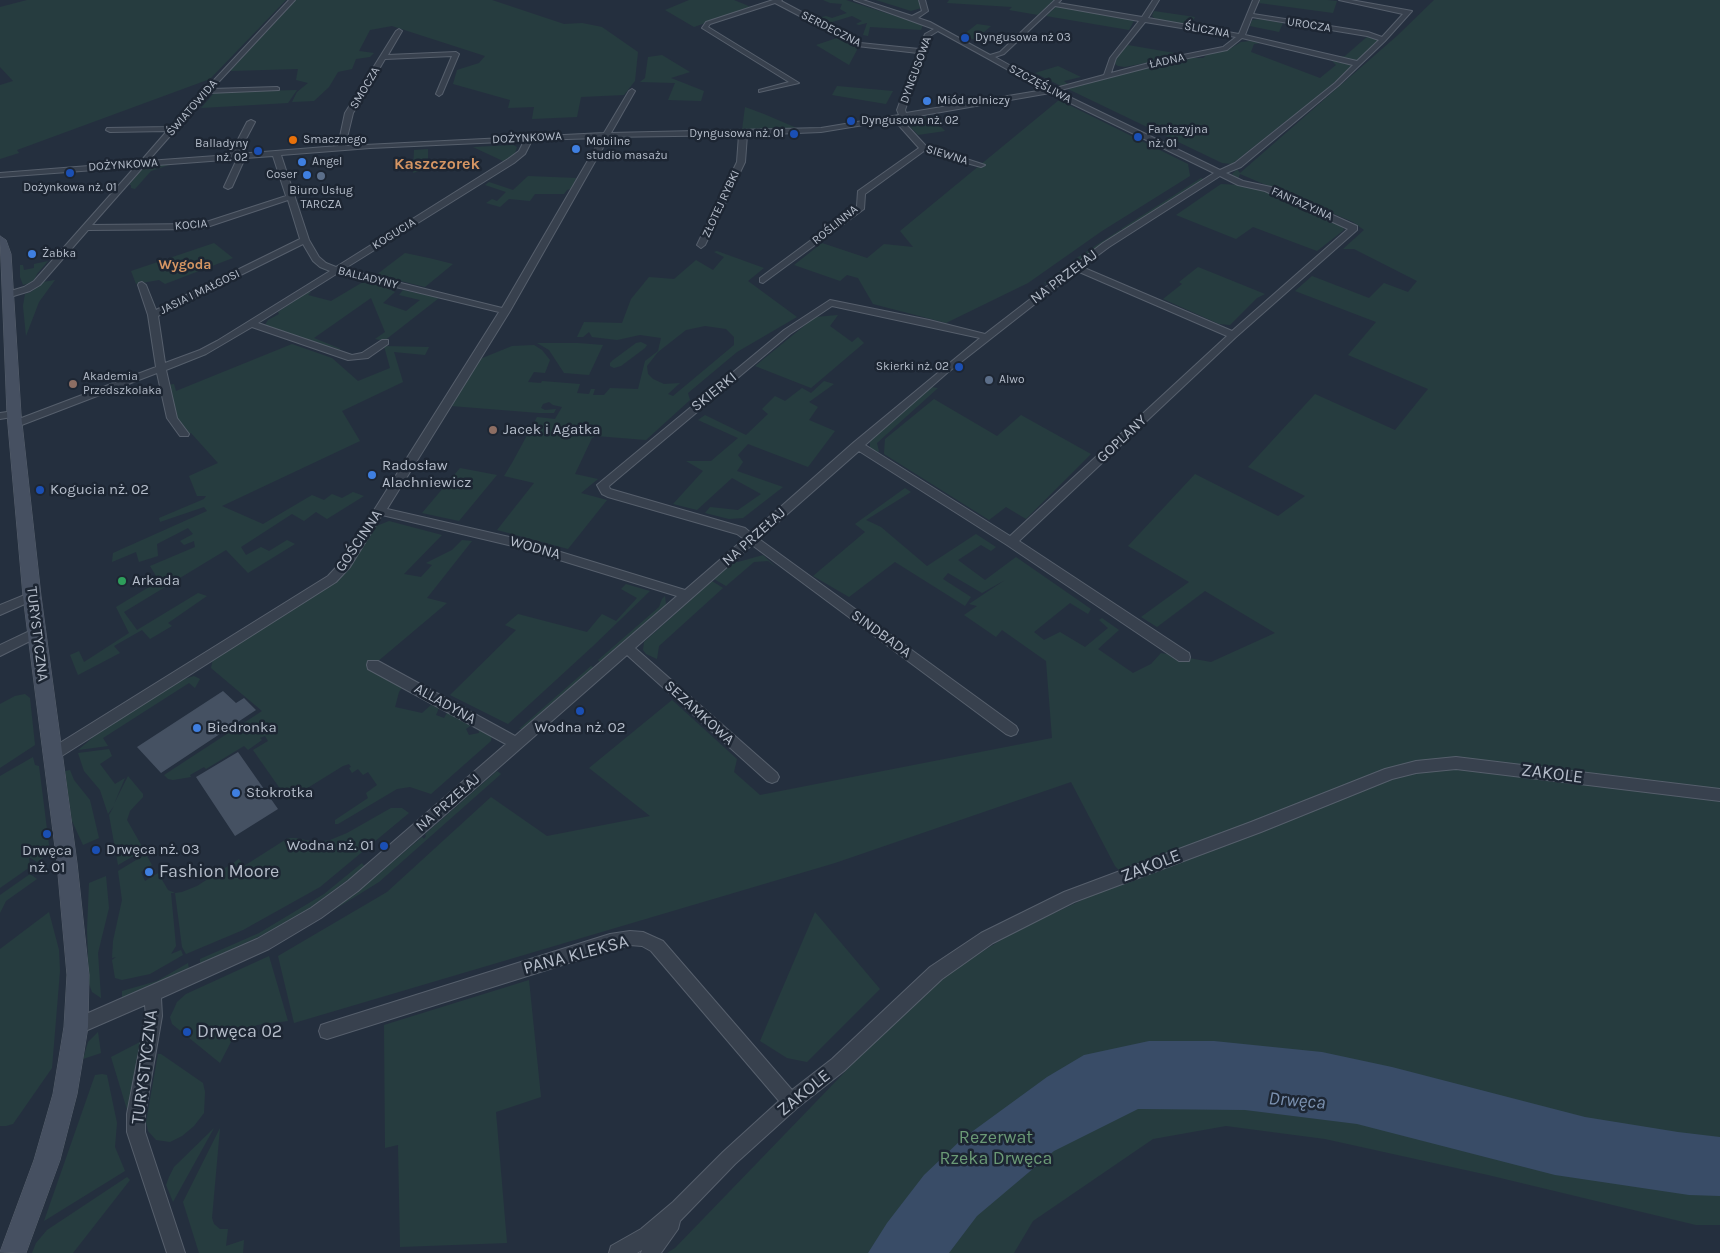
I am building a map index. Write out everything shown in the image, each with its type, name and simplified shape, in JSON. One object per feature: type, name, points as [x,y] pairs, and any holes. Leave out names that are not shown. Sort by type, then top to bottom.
[{"type":"main road","name":"TURYSTYCZNA","points":[[0,240],[5,254],[7,295],[5,359],[10,418],[78,958],[76,1027],[69,1075],[55,1134],[32,1206],[13,1253]]},
{"type":"street","name":"ŚWIATOWIDA","points":[[7,295],[27,289],[37,283],[144,164],[206,91],[292,0]]},
{"type":"street","points":[[761,91],[796,82],[705,29],[708,23],[778,0]]},
{"type":"street","name":"SERDECZNA","points":[[778,0],[859,45],[921,51]]},
{"type":"street","name":"SZCZĘŚLIWA","points":[[857,0],[938,28],[1051,91],[1220,173]]},
{"type":"street","points":[[912,18],[923,13],[922,0]]},
{"type":"street","points":[[1107,75],[1113,58],[1144,19],[1156,0]]},
{"type":"street","points":[[1241,36],[1256,0]]},
{"type":"street","name":"NA PRZEŁAJ","points":[[76,1027],[263,944],[316,913],[353,886],[688,595],[857,445],[986,337],[1076,267],[1220,173],[1238,165],[1337,84],[1359,64],[1407,12],[1342,0]]},
{"type":"street","points":[[989,57],[1002,53],[1056,2]]},
{"type":"street","name":"ŚLICZNA","points":[[1056,2],[1241,36],[1359,64]]},
{"type":"street","name":"UROCZA","points":[[1250,15],[1383,38]]},
{"type":"street","name":"DYNGUSOWA","points":[[899,117],[927,34],[938,28]]},
{"type":"street","name":"UROCZA","points":[[1368,34],[1392,28]]},
{"type":"street","name":"SMOCZA","points":[[340,148],[349,113],[399,31]]},
{"type":"street","name":"ŁADNA","points":[[1051,91],[1107,75],[1224,49],[1241,36]]},
{"type":"street","points":[[383,57],[456,54],[440,94]]},
{"type":"street","points":[[206,91],[277,89]]},
{"type":"street","name":"GOŚCINNA","points":[[52,755],[332,578],[346,564],[505,311],[632,91]]},
{"type":"street","name":"DOŻYNKOWA","points":[[0,175],[340,148],[607,135],[813,131],[1051,91]]},
{"type":"street","name":"SIEWNA","points":[[899,117],[923,148],[981,165]]},
{"type":"street","points":[[233,156],[251,122]]},
{"type":"street","points":[[110,130],[174,129]]},
{"type":"street","name":"ZŁOTEJ RYBKI","points":[[701,246],[741,162],[743,133]]},
{"type":"street","name":"KOGUCIA","points":[[10,418],[160,369],[215,346],[514,159],[523,150],[529,138]]},
{"type":"street","name":"ROŚLINNA","points":[[763,280],[861,208],[861,193],[923,148]]},
{"type":"street","name":"BALLADYNY","points":[[276,153],[305,240],[316,259],[336,270],[505,311]]},
{"type":"street","points":[[228,187],[242,156]]},
{"type":"street","name":"FANTAZYJNA","points":[[1220,173],[1241,183],[1268,189],[1354,228]]},
{"type":"street","name":"KOCIA","points":[[87,228],[201,226],[290,197]]},
{"type":"street","name":"GOPLANY","points":[[1011,542],[1233,335],[1354,228]]},
{"type":"street","name":"JASIA I MAŁGOSI","points":[[184,434],[172,418],[160,369],[153,315],[305,240]]},
{"type":"street","points":[[1076,267],[1233,335]]},
{"type":"street","points":[[142,285],[153,315]]},
{"type":"street","name":"SKIERKI","points":[[752,538],[734,528],[612,494],[606,491],[603,484],[787,332],[830,303],[929,322],[986,337]]},
{"type":"street","points":[[251,324],[351,358],[365,356],[385,342]]},
{"type":"street","points":[[857,445],[1011,542],[1184,657]]},
{"type":"street","name":"WODNA","points":[[380,511],[518,542],[688,595]]},
{"type":"street","name":"SINDBADA","points":[[752,538],[1011,730]]},
{"type":"street","points":[[0,610],[32,596]]},
{"type":"street","points":[[0,651],[36,633]]},
{"type":"street","name":"SEZAMKOWA","points":[[627,648],[772,777]]},
{"type":"street","name":"ALLADYNA","points":[[373,665],[516,743]]},
{"type":"street","name":"ZAKOLE","points":[[618,1253],[648,1236],[680,1209],[729,1158],[791,1102],[838,1065],[936,973],[987,938],[1069,897],[1256,827],[1390,773],[1416,767],[1456,763],[1720,795]]},
{"type":"street","name":"PANA KLEKSA","points":[[327,1031],[610,942],[630,938],[643,939],[657,946],[791,1102]]},
{"type":"street","name":"TURYSTYCZNA","points":[[153,994],[154,1016],[136,1114],[136,1132],[176,1253]]},
{"type":"street","name":"ZAKOLE","points":[[650,1253],[680,1209]]},
{"type":"green space","points":[[27,0],[286,0],[210,79],[17,150],[19,153],[0,159],[0,85],[13,81],[0,67],[0,7]]},
{"type":"green space","points":[[296,0],[492,0],[564,24],[582,23],[602,27],[638,52],[635,81],[624,95],[581,97],[577,117],[532,119],[534,107],[508,108],[510,100],[453,84],[457,70],[479,63],[485,56],[392,26],[370,30],[359,51],[374,53],[370,57],[356,59],[352,69],[338,72],[329,87],[314,101],[292,102],[297,92],[308,83],[296,80],[298,69],[230,71]]},
{"type":"green space","points":[[689,0],[734,0],[751,7],[694,27],[665,10]]},
{"type":"green space","points":[[823,0],[846,0],[923,25],[921,30],[870,27],[868,36],[863,35],[867,23],[856,24],[862,21],[852,16],[829,23],[818,18],[826,16],[832,18],[847,13],[840,9],[842,4]]},
{"type":"green space","points":[[876,0],[919,0],[921,8],[911,11]]},
{"type":"green space","points":[[949,0],[1054,0],[1038,15],[1009,10],[1012,7],[947,3]]},
{"type":"green space","points":[[1260,0],[1337,1],[1333,13],[1259,3]]},
{"type":"green space","points":[[1434,0],[1720,0],[1720,1225],[1696,1225],[1488,1175],[1325,1139],[1226,1126],[1153,1139],[1033,1221],[1014,1253],[667,1253],[675,1248],[896,1019],[953,970],[1012,933],[1128,880],[1115,866],[1071,782],[835,863],[294,1023],[278,956],[387,892],[491,797],[547,836],[650,816],[589,768],[672,700],[737,759],[734,772],[760,795],[1052,738],[1046,661],[1002,630],[996,637],[964,615],[977,606],[969,604],[1005,580],[982,593],[948,573],[943,579],[971,597],[965,606],[895,562],[849,597],[813,576],[865,532],[855,524],[905,488],[911,492],[866,520],[881,527],[927,566],[976,534],[996,547],[991,551],[981,545],[958,560],[985,580],[1016,557],[1091,609],[1088,614],[1070,603],[1034,632],[1044,640],[1060,632],[1085,647],[1108,628],[1099,620],[1102,618],[1119,630],[1098,649],[1133,673],[1151,664],[1161,653],[1211,662],[1275,633],[1205,591],[1157,627],[1141,617],[1189,582],[1128,546],[1195,474],[1278,516],[1305,496],[1248,467],[1315,394],[1395,430],[1428,389],[1348,355],[1376,322],[1295,291],[1312,276],[1369,298],[1384,283],[1408,292],[1417,281],[1354,249],[1343,249],[1364,230],[1353,222],[1240,174],[1238,179],[1232,174],[1237,169],[1240,173],[1398,35]]},
{"type":"green space","points":[[1057,6],[1135,19],[1129,30],[1046,16]]},
{"type":"green space","points":[[1154,11],[1195,17],[1191,25],[1157,20],[1152,16]]},
{"type":"green space","points":[[1260,19],[1283,23],[1279,32],[1250,26],[1252,20]]},
{"type":"green space","points":[[977,24],[991,26],[975,40],[963,35]]},
{"type":"green space","points":[[1369,35],[1380,40],[1357,61],[1337,57],[1345,56]]},
{"type":"green space","points":[[837,38],[858,48],[849,65],[816,45]]},
{"type":"green space","points":[[1241,42],[1262,43],[1254,44],[1251,52],[1320,78],[1336,65],[1331,60],[1353,65],[1334,83],[1232,164],[1222,163],[1068,89],[1183,58],[1203,58],[1208,54],[1228,50]]},
{"type":"green space","points":[[1128,45],[1186,55],[1125,67],[1118,66],[1112,62]]},
{"type":"green space","points":[[662,55],[690,72],[671,78],[704,91],[701,101],[668,100],[675,83],[640,82],[645,78],[648,57]]},
{"type":"green space","points":[[1058,66],[1081,77],[1064,81],[1069,85],[1061,86],[1035,73]]},
{"type":"green space","points":[[837,86],[893,91],[886,104],[832,95]]},
{"type":"green space","points":[[297,90],[288,103],[201,108],[215,92]]},
{"type":"green space","points":[[1059,100],[1188,164],[1190,176],[1102,231],[1028,283],[946,323],[873,304],[858,278],[847,275],[840,281],[794,265],[822,243],[867,258],[884,244],[913,247],[900,231]]},
{"type":"green space","points":[[745,107],[764,114],[799,129],[742,130]]},
{"type":"green space","points":[[931,116],[945,131],[918,135],[906,122],[909,119]]},
{"type":"green space","points":[[513,145],[517,147],[515,153],[505,162],[473,147]]},
{"type":"green space","points":[[428,149],[428,168],[413,173],[414,150]]},
{"type":"green space","points":[[172,164],[151,171],[135,189],[129,185],[141,170],[151,166]]},
{"type":"green space","points":[[528,176],[577,178],[570,189],[564,194],[535,194],[530,201],[509,199],[500,207],[486,203],[492,199],[497,201],[506,192],[485,185],[489,182],[513,190]]},
{"type":"green space","points":[[1201,178],[1204,179],[1123,230],[1121,229]]},
{"type":"green space","points":[[1221,184],[1239,185],[1266,191],[1342,225],[1344,230],[1317,251],[1253,227],[1236,239],[1176,215]]},
{"type":"green space","points":[[1122,230],[1047,284],[1044,283],[1075,259]]},
{"type":"green space","points":[[214,243],[233,258],[165,284],[159,280],[136,284],[131,271]]},
{"type":"green space","points":[[717,251],[764,268],[748,281],[797,317],[737,352],[688,393],[690,400],[646,440],[596,436],[592,438],[575,474],[598,479],[581,493],[607,500],[568,549],[497,530],[534,483],[504,476],[537,417],[555,419],[562,407],[549,402],[543,404],[541,408],[545,410],[556,409],[554,413],[539,413],[451,406],[480,359],[512,346],[534,345],[542,350],[550,360],[545,373],[534,372],[528,382],[541,383],[542,381],[580,384],[577,393],[589,394],[591,389],[595,389],[593,395],[604,395],[610,388],[638,389],[645,361],[658,351],[661,338],[640,335],[617,340],[592,337],[589,332],[583,337],[577,337],[584,322],[622,323],[631,299],[649,277],[674,279],[696,260],[713,270],[724,257],[714,252]],"holes":[[[705,326],[726,329],[734,337],[734,345],[673,396],[668,394],[680,383],[664,384],[653,379],[648,374],[647,366],[658,352],[686,330]]]},
{"type":"green space","points":[[405,253],[453,264],[425,287],[376,275]]},
{"type":"green space","points":[[48,261],[33,282],[23,285],[20,277],[20,265],[23,265],[24,270],[34,268],[34,264]]},
{"type":"green space","points":[[1198,267],[1265,294],[1257,298],[1230,325],[1219,324],[1163,299],[1182,284],[1179,282]]},
{"type":"green space","points":[[55,280],[39,302],[26,336],[23,306],[25,294],[31,292],[43,282]]},
{"type":"green space","points":[[363,282],[385,287],[395,292],[383,303],[406,311],[420,300],[399,295],[403,290],[439,298],[384,341],[375,339],[385,332],[371,298],[314,338],[341,349],[338,350],[265,325],[268,320],[279,314],[278,312],[309,291],[311,292],[308,295],[331,301]]},
{"type":"green space","points":[[838,315],[830,326],[852,342],[858,337],[864,343],[811,388],[755,366],[815,317]]},
{"type":"green space","points":[[641,342],[647,345],[645,348],[621,366],[614,368],[610,366],[613,360],[636,343]]},
{"type":"green space","points":[[537,343],[603,345],[589,375],[564,373],[549,350]]},
{"type":"green space","points":[[292,344],[332,358],[358,381],[390,368],[384,346],[429,347],[425,355],[394,352],[403,382],[342,411],[360,441],[222,506],[263,524],[312,495],[324,500],[332,494],[342,498],[353,492],[364,496],[327,519],[316,512],[304,521],[292,514],[241,547],[246,555],[261,547],[269,551],[287,540],[295,544],[248,573],[226,550],[124,612],[137,630],[198,593],[207,596],[168,623],[172,626],[150,639],[142,630],[114,646],[120,653],[78,675],[70,655],[79,651],[84,662],[129,633],[116,607],[159,581],[150,566],[195,547],[194,541],[184,545],[180,541],[193,534],[188,528],[157,544],[158,556],[139,562],[136,552],[112,562],[113,553],[207,511],[204,507],[160,522],[159,518],[204,499],[206,496],[197,496],[189,476],[218,463],[191,433],[178,438],[186,434],[176,418],[168,385],[174,384],[176,391]]},
{"type":"green space","points":[[824,381],[834,384],[809,402],[818,407],[809,420],[835,431],[808,467],[748,444],[738,455],[743,462],[737,471],[783,487],[743,518],[729,519],[705,513],[710,507],[738,510],[761,494],[732,478],[697,510],[673,504],[703,471],[686,461],[711,461],[738,438],[698,420],[705,415],[746,435],[768,414],[762,409],[775,396],[785,401],[802,388],[811,393]]},
{"type":"green space","points":[[931,387],[938,388],[877,443],[879,451],[877,453],[870,448],[870,441]]},
{"type":"green space","points":[[934,399],[997,436],[1021,415],[1091,454],[1026,519],[1006,507],[989,520],[884,454],[885,439]]},
{"type":"green space","points":[[460,468],[497,475],[459,521],[422,513]]},
{"type":"green space","points":[[389,521],[442,535],[404,574],[421,577],[432,565],[426,563],[452,550],[462,540],[472,541],[427,598],[447,603],[377,662],[396,684],[402,688],[395,707],[422,713],[431,705],[439,708],[436,715],[444,718],[448,711],[473,724],[466,729],[469,735],[479,733],[478,725],[492,734],[491,741],[431,794],[410,787],[397,789],[338,824],[335,824],[335,820],[368,798],[366,793],[377,785],[368,772],[363,775],[358,769],[352,773],[349,764],[343,766],[288,800],[253,750],[268,741],[265,736],[260,738],[262,740],[248,750],[244,746],[206,769],[204,767],[190,775],[191,777],[168,779],[164,775],[262,711],[211,668],[213,659],[290,612],[342,575],[374,527]]},
{"type":"green space","points":[[763,555],[777,568],[768,561],[754,562],[726,586],[714,579],[735,561],[738,562]]},
{"type":"green space","points":[[712,581],[723,588],[659,646],[657,659],[646,654],[643,650],[644,642]]},
{"type":"green space","points":[[626,584],[650,591],[508,724],[450,695],[516,630],[505,625],[518,614],[587,632],[602,614],[616,621],[637,598],[621,589]]},
{"type":"green space","points":[[665,596],[666,604],[663,609],[601,663],[598,660],[659,607]]},
{"type":"green space","points":[[591,666],[595,668],[524,729],[519,729]]},
{"type":"green space","points":[[194,676],[200,679],[195,688],[189,683],[103,738],[108,746],[78,750],[92,738],[91,735],[178,681]]},
{"type":"green space","points":[[25,694],[30,698],[35,745],[0,768],[0,704],[15,696]]},
{"type":"green space","points":[[109,749],[112,756],[100,764],[115,784],[125,778],[114,804],[128,776],[143,794],[143,797],[130,811],[127,820],[144,850],[118,865],[109,815],[114,806],[108,814],[100,790],[84,771],[78,753]]},
{"type":"green space","points":[[33,757],[35,765],[39,766],[50,853],[37,862],[29,857],[30,867],[0,888],[0,776]]},
{"type":"green space","points":[[70,770],[74,780],[90,800],[99,838],[83,845],[72,821],[65,771]]},
{"type":"green space","points":[[497,771],[501,774],[379,882],[324,916],[362,888],[422,837],[424,839],[425,834]]},
{"type":"green space","points":[[391,808],[402,808],[409,813],[320,887],[243,930],[186,954],[182,947],[175,893],[197,886],[239,859],[244,866],[288,838],[315,842],[330,840],[347,833]]},
{"type":"green space","points":[[146,854],[152,865],[141,872],[145,881],[158,873],[168,890],[175,893],[171,893],[176,946],[171,954],[181,950],[183,955],[150,974],[122,980],[115,978],[112,960],[116,957],[112,958],[113,941],[122,900],[118,871]]},
{"type":"green space","points":[[362,863],[365,867],[310,908],[269,932],[200,964],[200,959],[259,933],[324,894]]},
{"type":"green space","points":[[30,874],[37,879],[6,901],[0,913],[0,895]]},
{"type":"green space","points":[[106,876],[109,908],[98,953],[101,998],[92,992],[89,984],[87,930],[89,883]]},
{"type":"green space","points":[[49,912],[59,950],[60,971],[52,1068],[13,1124],[0,1126],[0,949]]},
{"type":"green space","points":[[815,912],[880,989],[807,1062],[787,1058],[760,1041]]},
{"type":"green space","points":[[269,956],[288,1021],[257,1025],[233,1038],[220,1063],[172,1024],[170,1017],[177,1002],[186,994]]},
{"type":"green space","points":[[188,963],[189,969],[122,998],[122,991],[157,981]]},
{"type":"green space","points":[[529,980],[541,1097],[496,1112],[507,1243],[400,1247],[398,1145],[385,1148],[384,1025]]},
{"type":"green space","points":[[98,1032],[101,1053],[83,1059],[88,1042]]},
{"type":"green space","points":[[140,1042],[128,1113],[111,1057]]},
{"type":"green space","points":[[158,1054],[161,1054],[203,1083],[205,1092],[204,1113],[194,1126],[182,1136],[170,1142],[156,1140],[148,1131],[146,1122]]},
{"type":"green space","points":[[95,1075],[107,1075],[117,1123],[115,1147],[125,1171],[44,1221]]},
{"type":"green space","points":[[214,1128],[173,1202],[166,1185],[174,1167]]},
{"type":"green space","points":[[220,1128],[212,1218],[214,1224],[220,1229],[228,1229],[226,1246],[244,1240],[243,1253],[199,1253],[183,1202]]},
{"type":"green space","points":[[127,1177],[130,1180],[73,1253],[32,1253],[36,1243],[47,1230]]},
{"type":"water","name":"Rezerwat Rzeka Drwęca","points":[[1149,1041],[1214,1041],[1322,1052],[1392,1067],[1585,1117],[1720,1137],[1720,1196],[1689,1195],[1555,1175],[1357,1124],[1245,1110],[1138,1109],[1054,1151],[977,1216],[949,1253],[868,1253],[887,1223],[924,1175],[962,1139],[1047,1077],[1084,1055]]},
{"type":"building","name":"Biedronka","points":[[223,691],[236,703],[244,698],[256,710],[161,773],[137,747]]},
{"type":"building","name":"Stokrotka","points":[[238,752],[278,809],[235,836],[196,777]]},
{"type":"place","name":"Dyngusowa nż 03","points":[[965,38]]},
{"type":"place","name":"Miód rolniczy","points":[[927,101]]},
{"type":"place","name":"Dyngusowa nż. 02","points":[[851,121]]},
{"type":"place","name":"Dyngusowa nż. 01","points":[[794,134]]},
{"type":"place","name":"Fantazyjna nż. 01","points":[[1138,137]]},
{"type":"place","name":"Smacznego","points":[[293,140]]},
{"type":"place","name":"Mobilne studio masażu","points":[[576,149]]},
{"type":"place","name":"Balladyny nż. 02","points":[[258,151]]},
{"type":"place","name":"Angel","points":[[302,162]]},
{"type":"place","name":"Dożynkowa nż. 01","points":[[70,173]]},
{"type":"place","name":"Coser","points":[[307,175]]},
{"type":"place","name":"Biuro Usług TARCZA","points":[[321,176]]},
{"type":"place","name":"Żabka","points":[[32,254]]},
{"type":"place","name":"Skierki nż. 02","points":[[959,367]]},
{"type":"place","name":"Alwo","points":[[989,380]]},
{"type":"place","name":"Akademia Przedszkolaka","points":[[73,384]]},
{"type":"place","name":"Jacek i Agatka","points":[[493,430]]},
{"type":"place","name":"Radosław Alachniewicz","points":[[372,475]]},
{"type":"place","name":"Kogucia nż. 02","points":[[40,490]]},
{"type":"place","name":"Arkada","points":[[122,581]]},
{"type":"place","name":"Wodna nż. 02","points":[[580,711]]},
{"type":"place","name":"Biedronka","points":[[197,728]]},
{"type":"place","name":"Stokrotka","points":[[236,793]]},
{"type":"place","name":"Drwęca nż. 01","points":[[47,834]]},
{"type":"place","name":"Wodna nż. 01","points":[[384,846]]},
{"type":"place","name":"Drwęca nż. 03","points":[[96,850]]},
{"type":"place","name":"Fashion Moore","points":[[149,872]]},
{"type":"place","name":"Drwęca 02","points":[[187,1032]]},
{"type":"district","name":"Kaszczorek","points":[[437,164]]},
{"type":"district","name":"Wygoda","points":[[185,265]]},
{"type":"water label","name":"Drwęca","points":[[1297,1101]]}]
